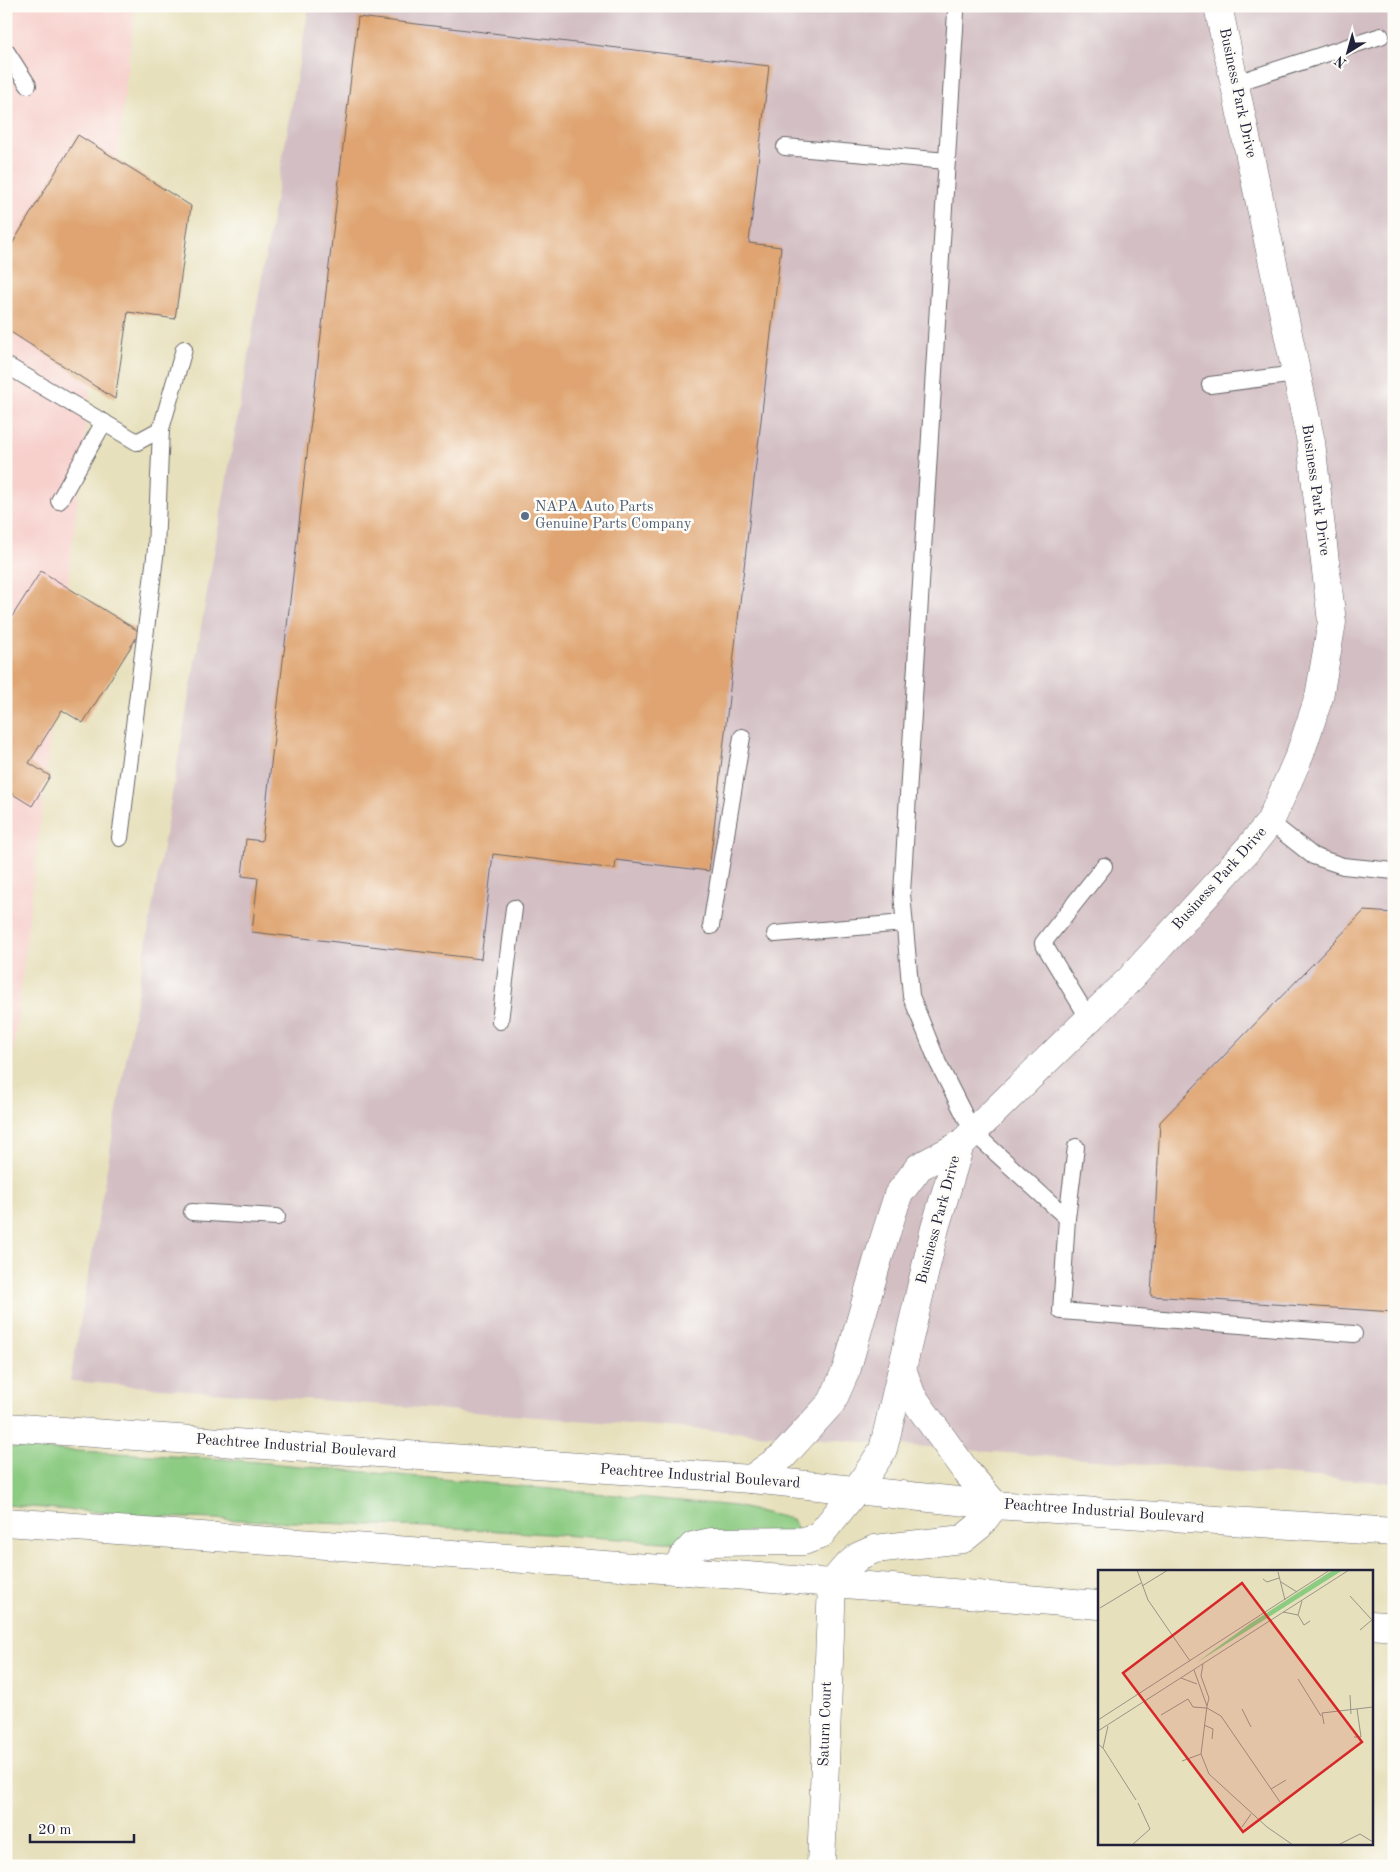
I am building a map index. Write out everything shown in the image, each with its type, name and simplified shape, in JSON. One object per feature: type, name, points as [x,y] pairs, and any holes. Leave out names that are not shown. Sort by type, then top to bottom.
[{"type":"main road","name":"Business Park Drive","points":[[675,1570],[683,1556],[693,1546],[712,1542],[804,1541],[820,1535],[857,1489],[883,1450],[935,1228],[966,1138],[1132,978],[1270,822],[1300,754],[1320,697],[1332,622],[1311,442],[1236,83],[1218,6]]},
{"type":"main road","points":[[751,1480],[783,1456],[832,1402],[847,1368],[898,1195],[920,1167],[966,1138]]},
{"type":"main road","points":[[832,1583],[859,1556],[875,1549],[963,1539],[979,1526],[995,1505],[960,1463],[912,1396],[902,1369]]},
{"type":"main road","name":"Peachtree Industrial Boulevard","points":[[6,1427],[751,1480],[857,1489],[995,1505],[1394,1532]]},
{"type":"main road","points":[[6,1522],[675,1570],[1098,1605]]},
{"type":"main road","name":"Saturn Court","points":[[821,1866],[832,1583]]},
{"type":"main road","points":[[1372,1625],[1394,1627]]},
{"type":"lane","points":[[956,12],[902,893],[904,923],[911,996],[966,1138],[1068,1218]]},
{"type":"lane","points":[[1236,83],[1381,36]]},
{"type":"lane","points":[[6,51],[28,85]]},
{"type":"lane","points":[[785,147],[947,161]]},
{"type":"lane","points":[[120,838],[156,549],[160,429],[184,349]]},
{"type":"lane","points":[[6,365],[137,442],[160,429]]},
{"type":"lane","points":[[1210,385],[1296,374]]},
{"type":"lane","points":[[59,501],[104,422]]},
{"type":"lane","points":[[711,926],[742,737]]},
{"type":"lane","points":[[1270,822],[1313,856],[1343,866],[1394,871]]},
{"type":"lane","points":[[1089,1019],[1043,943],[1104,866]]},
{"type":"lane","points":[[500,1021],[514,908]]},
{"type":"lane","points":[[775,934],[904,923]]},
{"type":"lane","points":[[1076,1147],[1061,1311],[1354,1334]]},
{"type":"lane","points":[[192,1212],[277,1217]]},
{"type":"shaded area","points":[[6,6],[135,6],[6,1115]]},
{"type":"shaded area","points":[[309,6],[1394,6],[1394,1483],[70,1381]]},
{"type":"green space","points":[[6,1447],[224,1459],[735,1506],[792,1519],[798,1529],[776,1543],[664,1542],[455,1528],[160,1517],[6,1505]]},
{"type":"building","name":"NAPA Auto Parts Genuine Parts Company","points":[[358,17],[769,66],[749,243],[781,247],[709,871],[616,860],[615,869],[493,854],[481,959],[252,932],[258,878],[242,876],[246,839],[262,841]]},
{"type":"building","points":[[78,135],[191,206],[175,319],[128,312],[115,399],[6,329],[6,254]]},
{"type":"building","points":[[41,571],[140,632],[83,723],[62,710],[29,763],[50,776],[32,806],[6,790],[6,626]]},
{"type":"building","points":[[1364,911],[1394,913],[1394,1312],[1151,1296],[1160,1122]]},
{"type":"place","name":"NAPA Auto Parts Genuine Parts Company","points":[[525,516]]}]
